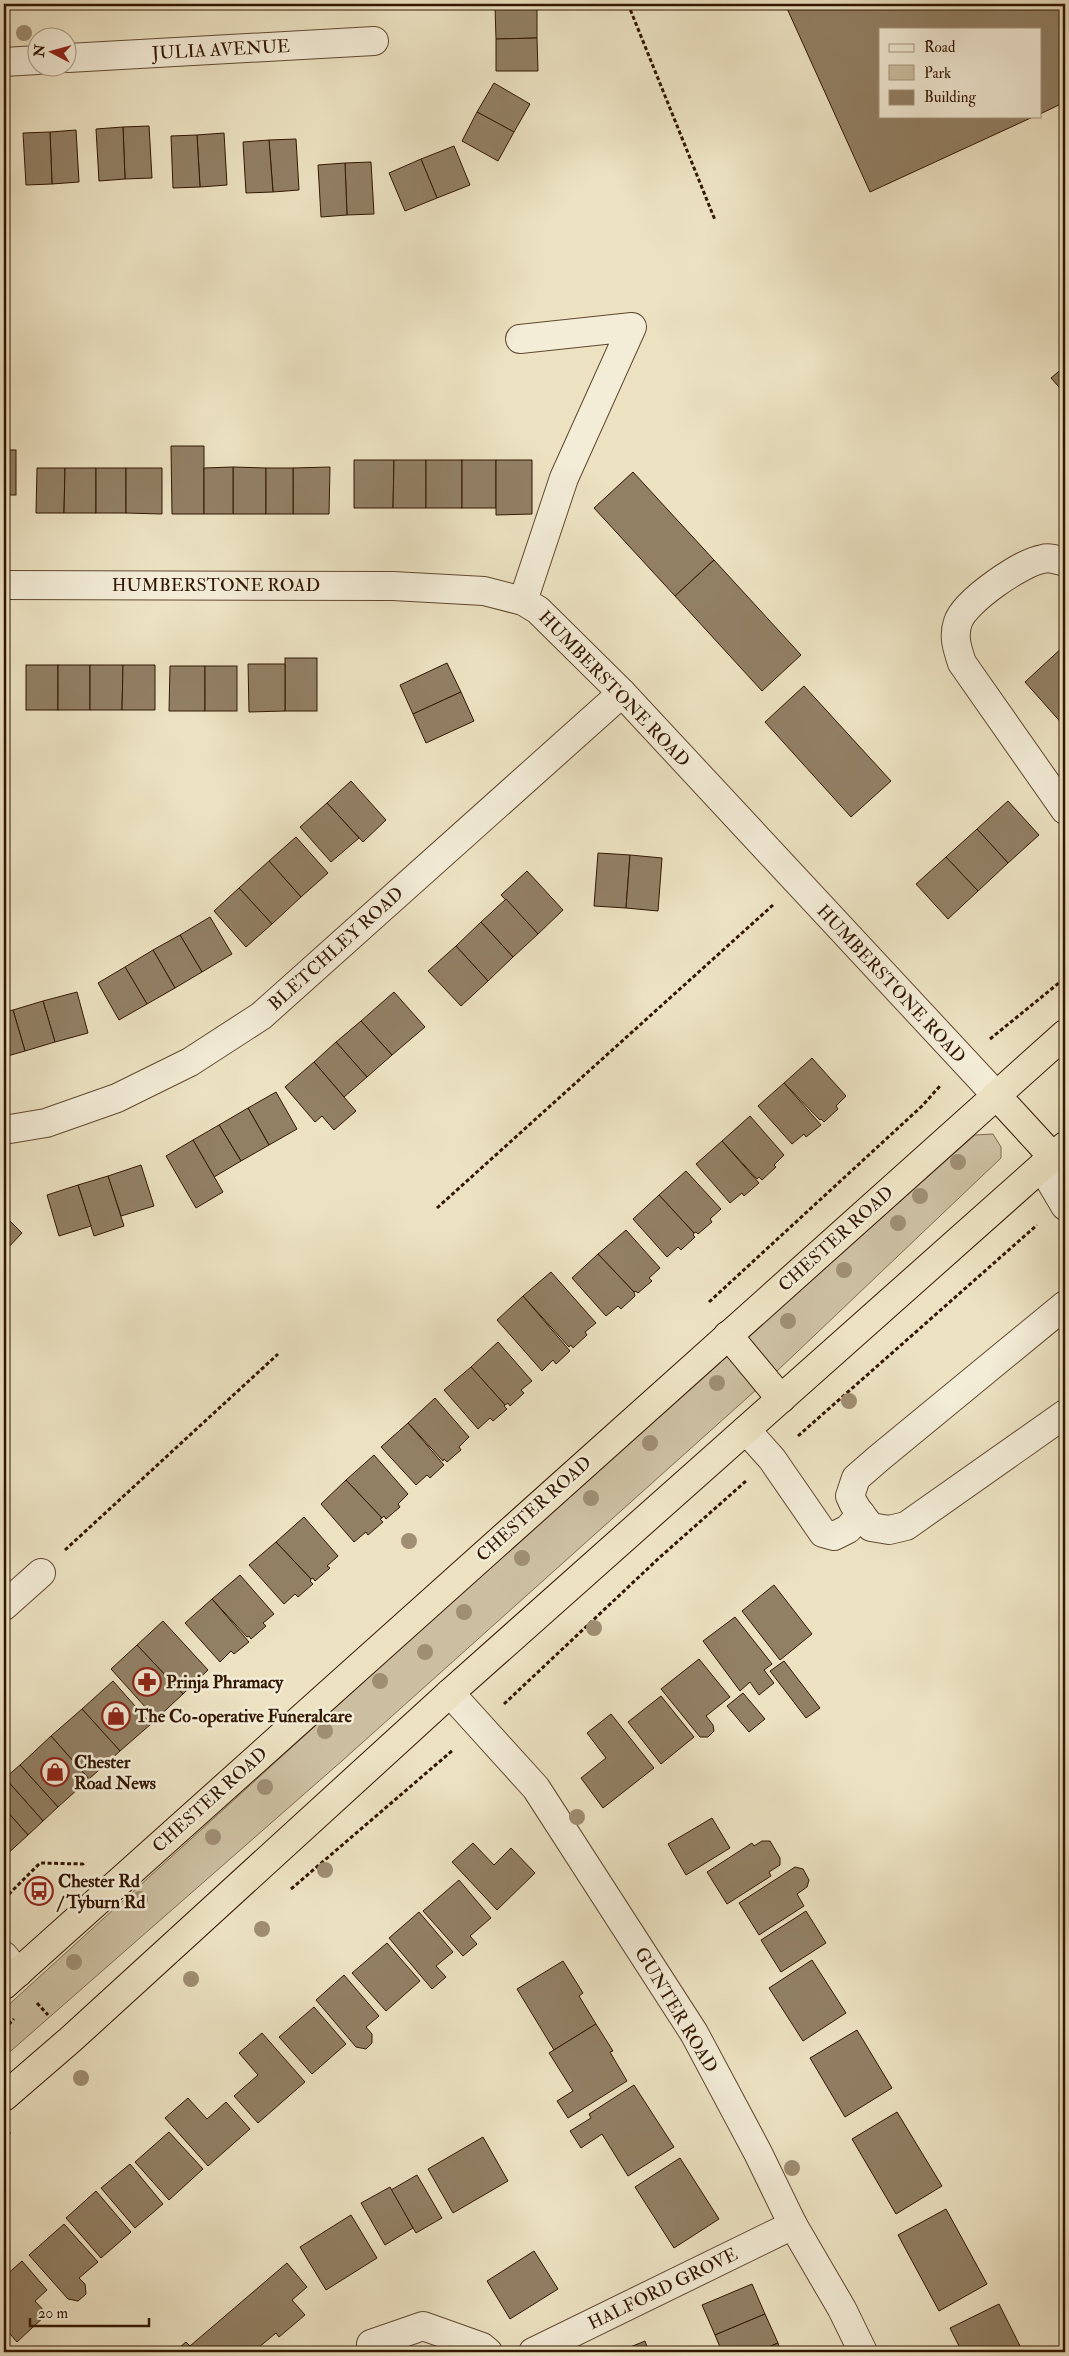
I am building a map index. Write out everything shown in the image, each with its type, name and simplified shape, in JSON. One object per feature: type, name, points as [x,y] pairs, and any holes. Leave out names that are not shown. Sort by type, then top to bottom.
[{"type":"highway","name":"CHESTER ROAD","points":[[8,1971],[728,1335],[1065,1034]]},
{"type":"highway","points":[[4,2097],[314,1819],[450,1693],[1053,1157],[996,1095]]},
{"type":"highway","points":[[728,1335],[781,1399]]},
{"type":"street","name":"JULIA AVENUE","points":[[78,57],[374,41]]},
{"type":"street","points":[[4,62],[28,61]]},
{"type":"street","points":[[520,339],[632,327],[564,478],[523,601]]},
{"type":"street","points":[[1065,562],[1044,558],[1024,564],[979,596],[959,620],[955,642],[962,663],[1065,810]]},
{"type":"street","name":"HUMBERSTONE ROAD","points":[[4,585],[393,586],[484,591],[523,601],[538,610],[622,693],[996,1095]]},
{"type":"street","name":"BLETCHLEY ROAD","points":[[4,1130],[46,1123],[117,1098],[190,1062],[261,1016],[622,693]]},
{"type":"street","points":[[1053,1157],[1064,1204]]},
{"type":"street","points":[[1065,1305],[856,1478],[850,1496],[856,1511],[861,1514],[871,1527],[889,1530],[906,1526],[1065,1414]]},
{"type":"street","points":[[746,1430],[772,1458],[823,1532],[834,1536],[848,1529],[861,1514]]},
{"type":"street","points":[[4,1606],[41,1573]]},
{"type":"street","name":"GUNTER ROAD","points":[[450,1693],[536,1788],[694,2033],[758,2153],[793,2225],[842,2309],[862,2352]]},
{"type":"street","name":"HALFORD GROVE","points":[[533,2352],[793,2225]]},
{"type":"street","points":[[371,2344],[423,2326],[482,2347],[488,2352]]},
{"type":"path","points":[[628,4],[715,220]]},
{"type":"path","points":[[438,1208],[798,883]]},
{"type":"path","points":[[702,1309],[922,1106],[963,1061],[1065,978]]},
{"type":"path","points":[[284,1895],[481,1726],[659,1558],[1064,1204]]},
{"type":"path","points":[[41,1573],[278,1354]]},
{"type":"path","points":[[4,1899],[40,1863],[83,1864],[90,1858]]},
{"type":"path","points":[[4,2138],[11,2131]]},
{"type":"green space","points":[[993,1134],[1001,1147],[1001,1158],[776,1372],[343,1760],[4,2057],[4,2009],[577,1488],[975,1135]]},
{"type":"building","points":[[785,4],[1065,4],[1065,102],[1042,113],[1042,28],[879,28],[879,118],[1031,118],[870,192]]},
{"type":"building","points":[[495,6],[537,6],[537,38],[496,39]]},
{"type":"building","points":[[537,38],[538,71],[496,71],[496,39]]},
{"type":"building","points":[[494,83],[530,104],[514,132],[477,112]]},
{"type":"building","points":[[477,112],[514,132],[498,161],[462,141]]},
{"type":"building","points":[[149,126],[152,178],[125,179],[123,127]]},
{"type":"building","points":[[123,127],[125,179],[99,181],[96,129]]},
{"type":"building","points":[[76,130],[79,182],[52,184],[50,132]]},
{"type":"building","points":[[50,132],[52,184],[26,185],[23,133]]},
{"type":"building","points":[[224,133],[227,185],[200,187],[197,135]]},
{"type":"building","points":[[197,135],[200,187],[173,188],[171,136]]},
{"type":"building","points":[[296,139],[299,190],[273,192],[269,140]]},
{"type":"building","points":[[4,140],[6,188],[4,188]]},
{"type":"building","points":[[269,140],[273,192],[246,193],[243,142]]},
{"type":"building","points":[[454,146],[470,185],[437,198],[421,159]]},
{"type":"building","points":[[421,159],[437,198],[405,211],[389,173]]},
{"type":"building","points":[[371,162],[374,214],[347,215],[345,163]]},
{"type":"building","points":[[345,163],[347,215],[321,217],[318,165]]},
{"type":"building","points":[[1065,366],[1065,394],[1051,378]]},
{"type":"building","points":[[171,446],[204,446],[204,514],[172,514]]},
{"type":"building","points":[[4,450],[16,450],[16,495],[4,495]]},
{"type":"building","points":[[354,460],[394,460],[393,508],[354,508]]},
{"type":"building","points":[[394,460],[426,460],[426,508],[393,508]]},
{"type":"building","points":[[426,460],[462,460],[462,508],[426,508]]},
{"type":"building","points":[[462,460],[496,460],[496,508],[462,508]]},
{"type":"building","points":[[496,460],[532,460],[532,514],[496,515]]},
{"type":"building","points":[[233,467],[266,468],[266,514],[233,514]]},
{"type":"building","points":[[233,467],[233,514],[204,514],[204,468]]},
{"type":"building","points":[[330,467],[329,514],[293,514],[293,468]]},
{"type":"building","points":[[37,468],[65,468],[64,513],[36,513]]},
{"type":"building","points":[[65,468],[96,468],[96,513],[64,513]]},
{"type":"building","points":[[96,468],[126,468],[126,513],[96,513]]},
{"type":"building","points":[[126,468],[162,468],[162,514],[126,513]]},
{"type":"building","points":[[266,468],[293,468],[293,514],[266,514]]},
{"type":"building","points":[[633,472],[714,560],[675,596],[594,508]]},
{"type":"building","points":[[714,560],[801,655],[762,691],[675,596]]},
{"type":"building","points":[[1065,645],[1065,727],[1025,682]]},
{"type":"building","points":[[285,658],[317,658],[317,711],[285,711]]},
{"type":"building","points":[[447,663],[461,692],[413,714],[400,685]]},
{"type":"building","points":[[248,664],[285,664],[285,711],[249,712]]},
{"type":"building","points":[[26,665],[58,665],[58,710],[26,710]]},
{"type":"building","points":[[58,665],[90,665],[90,710],[58,710]]},
{"type":"building","points":[[90,665],[123,665],[122,710],[90,710]]},
{"type":"building","points":[[123,665],[155,665],[155,710],[122,710]]},
{"type":"building","points":[[170,666],[205,666],[205,711],[169,711]]},
{"type":"building","points":[[205,666],[237,666],[237,711],[205,711]]},
{"type":"building","points":[[4,676],[9,676],[9,722],[4,722]]},
{"type":"building","points":[[804,686],[891,781],[851,817],[765,722]]},
{"type":"building","points":[[461,692],[474,721],[426,743],[413,714]]},
{"type":"building","points":[[351,781],[386,820],[363,842],[327,803]]},
{"type":"building","points":[[1008,801],[1039,835],[1008,863],[977,829]]},
{"type":"building","points":[[327,803],[359,838],[331,862],[300,827]]},
{"type":"building","points":[[977,829],[1008,863],[978,891],[946,857]]},
{"type":"building","points":[[296,837],[328,873],[301,897],[269,861]]},
{"type":"building","points":[[598,853],[630,855],[626,908],[594,906]]},
{"type":"building","points":[[630,855],[662,858],[658,911],[626,908]]},
{"type":"building","points":[[946,857],[978,891],[948,919],[916,884]]},
{"type":"building","points":[[269,861],[301,897],[272,924],[239,888]]},
{"type":"building","points":[[527,871],[563,910],[538,934],[501,895]]},
{"type":"building","points":[[239,888],[272,924],[246,947],[214,911]]},
{"type":"building","points":[[506,899],[538,934],[513,957],[481,922]]},
{"type":"building","points":[[210,917],[232,954],[202,972],[180,935]]},
{"type":"building","points":[[481,922],[513,957],[488,981],[456,946]]},
{"type":"building","points":[[180,935],[202,972],[175,988],[153,950]]},
{"type":"building","points":[[456,946],[488,981],[461,1006],[428,971]]},
{"type":"building","points":[[153,950],[175,988],[147,1004],[125,967]]},
{"type":"building","points":[[125,967],[147,1004],[119,1020],[98,983]]},
{"type":"building","points":[[77,992],[88,1033],[55,1042],[43,1001]]},
{"type":"building","points":[[394,992],[425,1027],[392,1055],[361,1021]]},
{"type":"building","points":[[43,1001],[55,1042],[25,1051],[13,1010]]},
{"type":"building","points":[[13,1010],[25,1051],[4,1057],[4,1012]]},
{"type":"building","points":[[361,1021],[392,1055],[367,1077],[336,1042]]},
{"type":"building","points":[[336,1042],[367,1077],[344,1097],[314,1062]]},
{"type":"building","points":[[812,1058],[846,1096],[836,1106],[838,1109],[824,1122],[784,1083]]},
{"type":"building","points":[[314,1062],[356,1111],[334,1130],[322,1116],[315,1122],[285,1087]]},
{"type":"building","points":[[784,1083],[821,1125],[806,1137],[804,1134],[792,1144],[758,1106]]},
{"type":"building","points":[[276,1092],[297,1129],[269,1145],[248,1108]]},
{"type":"building","points":[[248,1108],[269,1145],[241,1161],[219,1125]]},
{"type":"building","points":[[750,1116],[784,1155],[774,1165],[776,1167],[762,1180],[759,1177],[757,1179],[722,1141]]},
{"type":"building","points":[[219,1125],[241,1161],[214,1177],[193,1140]]},
{"type":"building","points":[[193,1140],[223,1192],[196,1208],[166,1156]]},
{"type":"building","points":[[722,1141],[759,1183],[744,1196],[742,1193],[730,1203],[696,1164]]},
{"type":"building","points":[[141,1165],[154,1206],[121,1216],[108,1176]]},
{"type":"building","points":[[686,1171],[721,1209],[710,1219],[712,1222],[698,1234],[694,1233],[659,1195]]},
{"type":"building","points":[[108,1176],[124,1226],[94,1236],[78,1185]]},
{"type":"building","points":[[78,1185],[91,1226],[59,1236],[47,1195]]},
{"type":"building","points":[[659,1195],[694,1233],[695,1237],[681,1250],[678,1247],[667,1257],[633,1219]]},
{"type":"building","points":[[4,1215],[22,1233],[4,1252]]},
{"type":"building","points":[[626,1230],[660,1268],[649,1278],[652,1281],[638,1293],[634,1292],[598,1254]]},
{"type":"building","points":[[598,1254],[634,1292],[635,1296],[621,1309],[618,1306],[606,1316],[572,1278]]},
{"type":"building","points":[[551,1272],[596,1323],[585,1332],[587,1335],[573,1348],[571,1345],[569,1347],[523,1296]]},
{"type":"building","points":[[523,1296],[570,1351],[556,1364],[553,1360],[542,1371],[497,1320]]},
{"type":"building","points":[[498,1342],[532,1381],[521,1390],[524,1393],[510,1406],[508,1403],[505,1405],[471,1367]]},
{"type":"building","points":[[471,1367],[507,1409],[493,1421],[490,1418],[478,1429],[444,1390]]},
{"type":"building","points":[[435,1398],[469,1437],[459,1447],[461,1450],[447,1462],[444,1459],[443,1461],[408,1423]]},
{"type":"building","points":[[408,1423],[444,1465],[430,1478],[427,1475],[416,1485],[381,1447]]},
{"type":"building","points":[[374,1455],[408,1494],[398,1504],[400,1507],[386,1519],[384,1516],[382,1518],[346,1480]]},
{"type":"building","points":[[346,1480],[382,1518],[380,1519],[383,1522],[368,1535],[366,1532],[354,1542],[321,1504]]},
{"type":"building","points":[[304,1517],[338,1556],[327,1566],[330,1568],[315,1581],[276,1542]]},
{"type":"building","points":[[276,1542],[311,1579],[310,1581],[313,1584],[298,1597],[295,1594],[284,1604],[249,1565]]},
{"type":"building","points":[[240,1575],[274,1614],[263,1623],[266,1626],[251,1639],[212,1599]]},
{"type":"building","points":[[774,1585],[812,1634],[780,1660],[742,1611]]},
{"type":"building","points":[[212,1599],[249,1642],[234,1654],[231,1651],[220,1662],[185,1623]]},
{"type":"building","points":[[735,1617],[772,1664],[764,1670],[774,1683],[759,1695],[750,1682],[740,1691],[703,1641]]},
{"type":"building","points":[[163,1621],[208,1670],[183,1694],[137,1645]]},
{"type":"building","name":"Prinja Phramacy","points":[[137,1645],[183,1694],[156,1719],[111,1669]]},
{"type":"building","points":[[699,1659],[730,1697],[706,1716],[713,1725],[714,1731],[708,1737],[700,1737],[661,1689]]},
{"type":"building","points":[[784,1661],[820,1708],[806,1718],[770,1671]]},
{"type":"building","name":"The Co-operative Funeralcare","points":[[113,1681],[151,1724],[120,1751],[82,1709]]},
{"type":"building","points":[[743,1693],[765,1719],[749,1732],[727,1706]]},
{"type":"building","points":[[661,1696],[694,1737],[661,1764],[628,1722]]},
{"type":"building","points":[[82,1709],[120,1751],[89,1779],[51,1736]]},
{"type":"building","points":[[611,1714],[654,1768],[603,1808],[581,1778],[606,1758],[587,1733]]},
{"type":"building","name":"Chester Road News","points":[[51,1736],[89,1779],[58,1807],[20,1765]]},
{"type":"building","points":[[20,1765],[58,1807],[43,1821],[5,1778]]},
{"type":"building","points":[[5,1778],[43,1821],[28,1835],[4,1808]]},
{"type":"building","points":[[4,1808],[28,1835],[4,1857]]},
{"type":"building","points":[[712,1818],[730,1848],[686,1875],[668,1844]]},
{"type":"building","points":[[762,1841],[770,1841],[780,1858],[780,1865],[769,1872],[771,1876],[727,1904],[707,1872],[752,1843],[754,1846]]},
{"type":"building","points":[[473,1843],[494,1865],[511,1848],[535,1873],[497,1910],[452,1862]]},
{"type":"building","points":[[795,1867],[803,1869],[809,1880],[807,1887],[797,1894],[804,1906],[759,1935],[739,1903]]},
{"type":"building","points":[[459,1880],[491,1918],[470,1936],[477,1944],[463,1956],[423,1911]]},
{"type":"building","points":[[806,1911],[826,1943],[781,1972],[761,1940]]},
{"type":"building","points":[[419,1912],[453,1952],[436,1966],[446,1977],[432,1989],[389,1938]]},
{"type":"building","points":[[387,1943],[420,1981],[386,2011],[352,1973]]},
{"type":"building","points":[[812,1960],[846,2013],[803,2041],[769,1988]]},
{"type":"building","points":[[563,1961],[583,1993],[579,1996],[596,2024],[554,2050],[517,1989]]},
{"type":"building","points":[[344,1975],[379,2016],[366,2027],[372,2034],[372,2043],[366,2049],[356,2047],[316,2000]]},
{"type":"building","points":[[314,2007],[346,2044],[312,2074],[279,2037]]},
{"type":"building","points":[[596,2024],[613,2051],[610,2052],[627,2081],[568,2118],[557,2101],[573,2091],[549,2053]]},
{"type":"building","points":[[857,2030],[892,2088],[845,2117],[810,2058]]},
{"type":"building","points":[[262,2033],[305,2082],[258,2123],[234,2096],[258,2075],[239,2053]]},
{"type":"building","points":[[634,2085],[674,2147],[628,2176],[602,2134],[581,2148],[570,2131],[591,2118],[589,2114]]},
{"type":"building","points":[[188,2098],[207,2119],[226,2102],[250,2129],[208,2166],[165,2118]]},
{"type":"building","points":[[897,2112],[942,2186],[896,2214],[852,2139]]},
{"type":"building","points":[[169,2132],[203,2169],[169,2200],[135,2162]]},
{"type":"building","points":[[483,2137],[508,2181],[453,2213],[428,2169]]},
{"type":"building","points":[[680,2158],[719,2219],[674,2248],[635,2187]]},
{"type":"building","points":[[130,2164],[163,2204],[135,2228],[101,2188]]},
{"type":"building","points":[[417,2175],[442,2218],[416,2233],[391,2190]]},
{"type":"building","points":[[390,2187],[413,2228],[385,2245],[361,2203]]},
{"type":"building","points":[[96,2191],[131,2232],[101,2258],[66,2218]]},
{"type":"building","points":[[946,2209],[987,2284],[939,2311],[898,2235]]},
{"type":"building","points":[[351,2215],[377,2258],[326,2290],[300,2247]]},
{"type":"building","points":[[64,2224],[98,2262],[79,2278],[85,2284],[86,2294],[78,2301],[68,2299],[29,2255]]},
{"type":"building","points":[[534,2251],[558,2289],[510,2319],[487,2281]]},
{"type":"building","points":[[22,2261],[47,2290],[35,2301],[47,2314],[17,2342],[4,2327],[4,2277]]},
{"type":"building","points":[[287,2263],[307,2287],[292,2300],[305,2315],[279,2337],[276,2333],[253,2352],[196,2352],[190,2346]]},
{"type":"building","points":[[752,2284],[765,2314],[715,2335],[702,2305]]},
{"type":"building","points":[[999,2304],[1023,2352],[962,2352],[950,2328]]},
{"type":"building","points":[[765,2314],[778,2343],[757,2352],[722,2352],[715,2335]]},
{"type":"building","points":[[645,2341],[649,2352],[618,2352]]},
{"type":"building","points":[[186,2342],[196,2352],[174,2352]]},
{"type":"building","points":[[778,2343],[781,2352],[757,2352]]},
{"type":"place","name":"Prinja Phramacy","points":[[147,1682]]},
{"type":"place","name":"The Co-operative Funeralcare","points":[[116,1716]]},
{"type":"place","name":"Chester Road News","points":[[55,1772]]},
{"type":"place","name":"Chester Rd / Tyburn Rd","points":[[39,1891]]}]
